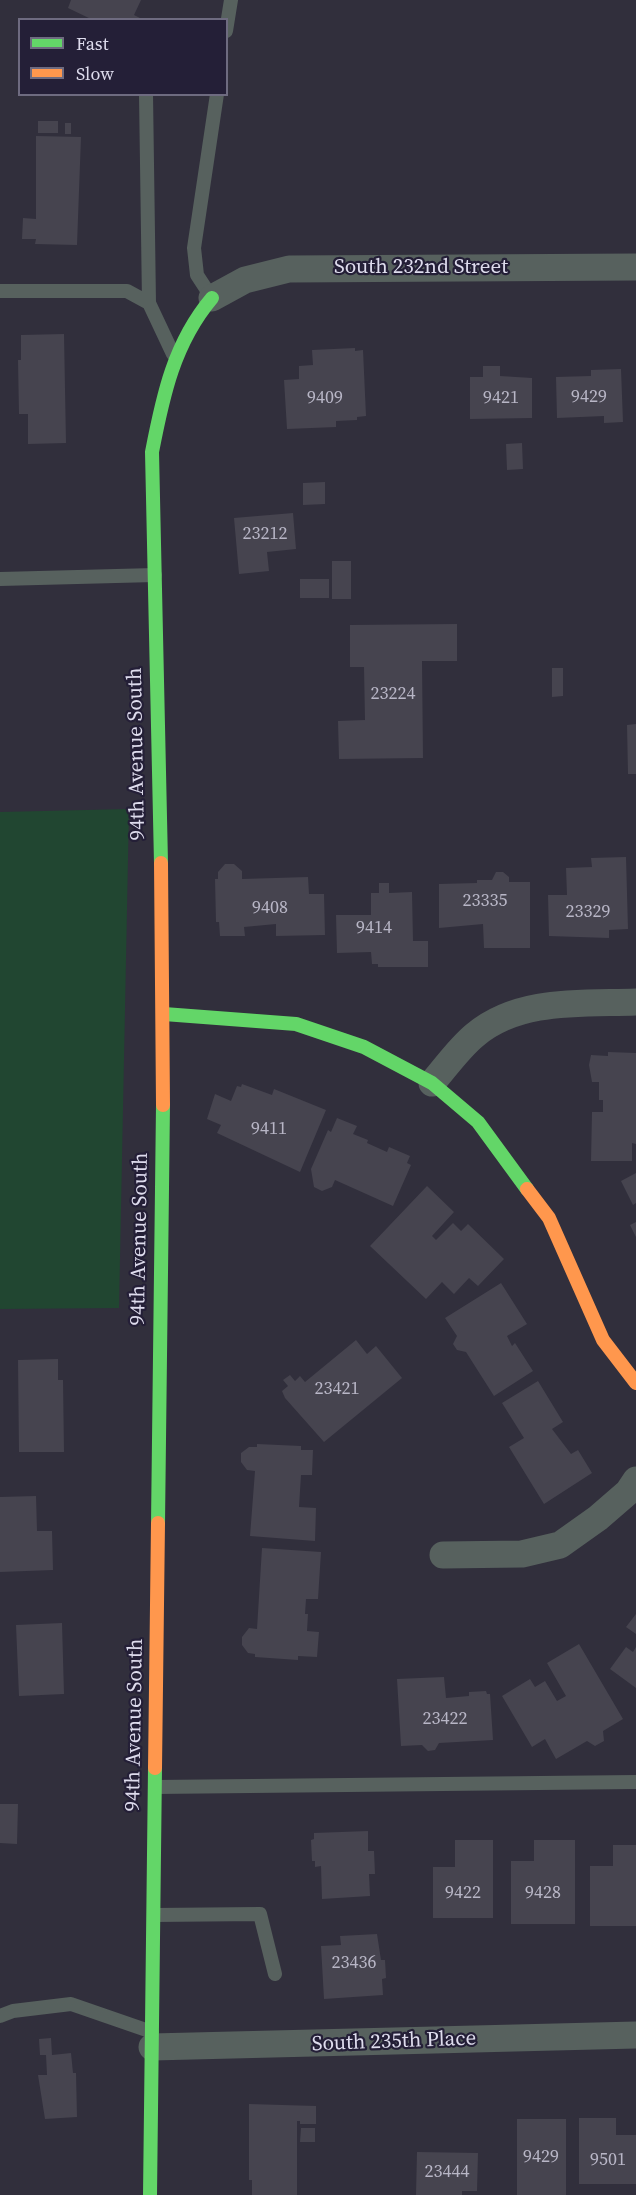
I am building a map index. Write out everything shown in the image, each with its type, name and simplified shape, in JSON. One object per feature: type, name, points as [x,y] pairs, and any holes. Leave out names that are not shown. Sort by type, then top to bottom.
[{"type":"street","name":"South 232nd Street","points":[[212,298],[244,280],[290,269],[636,267]]},
{"type":"street","name":"94th Avenue South","points":[[150,2195],[164,1014],[152,452],[167,376],[197,314],[212,298]]},
{"type":"street","points":[[432,1083],[476,1034],[513,1013],[555,1005],[636,1002]]},
{"type":"street","points":[[164,1014],[296,1024],[364,1047],[432,1083],[478,1122],[549,1218],[603,1340],[636,1383]]},
{"type":"street","points":[[443,1554],[522,1554],[560,1545],[598,1518],[628,1491],[636,1480]]},
{"type":"street","name":"South 235th Place","points":[[152,2040],[636,2034]]},
{"type":"lane","points":[[228,19],[231,0]]},
{"type":"lane","points":[[146,96],[149,303],[175,359]]},
{"type":"lane","points":[[212,298],[197,275],[194,248],[217,96]]},
{"type":"lane","points":[[0,291],[127,291],[149,303]]},
{"type":"lane","points":[[0,579],[154,575]]},
{"type":"lane","points":[[155,1787],[636,1782]]},
{"type":"lane","points":[[154,1915],[260,1914],[275,1974]]},
{"type":"lane","points":[[0,2016],[14,2011],[71,2004],[152,2040]]},
{"type":"green space","points":[[129,809],[119,1308],[0,1309],[0,812]]},
{"type":"building","points":[[71,0],[141,0],[134,15],[140,18],[89,18],[68,8]]},
{"type":"building","points":[[38,121],[58,121],[58,133],[38,133]]},
{"type":"building","points":[[65,123],[71,123],[71,134],[65,134]]},
{"type":"building","points":[[36,136],[81,137],[77,245],[35,244],[36,239],[22,239],[23,218],[36,219]]},
{"type":"building","points":[[64,334],[66,443],[28,444],[28,414],[19,414],[18,360],[21,360],[21,335]]},
{"type":"building","points":[[355,348],[355,351],[363,350],[366,416],[357,417],[357,420],[336,421],[336,427],[287,429],[284,380],[299,379],[299,366],[313,365],[312,350]]},
{"type":"building","points":[[483,366],[500,366],[500,376],[532,378],[532,418],[470,419],[470,377],[483,377]]},
{"type":"building","points":[[621,369],[623,422],[604,423],[604,416],[557,418],[556,377],[591,376],[591,370]]},
{"type":"building","points":[[522,443],[523,469],[507,470],[506,444]]},
{"type":"building","points":[[325,482],[325,504],[303,505],[303,483]]},
{"type":"building","points":[[293,513],[296,549],[267,552],[269,571],[239,574],[234,518]]},
{"type":"building","points":[[332,561],[351,561],[351,599],[332,599]]},
{"type":"building","points":[[300,579],[329,579],[329,598],[300,598]]},
{"type":"building","points":[[457,624],[457,661],[422,661],[423,758],[339,759],[338,721],[365,720],[364,667],[350,667],[350,625]]},
{"type":"building","points":[[552,668],[563,668],[563,696],[552,697]]},
{"type":"building","points":[[636,724],[636,774],[628,774],[627,725]]},
{"type":"building","points":[[626,857],[628,929],[609,930],[609,938],[549,936],[548,895],[567,895],[566,868],[592,867],[591,858]]},
{"type":"building","points":[[225,864],[234,864],[242,871],[242,879],[308,877],[309,894],[324,894],[325,935],[276,936],[276,924],[244,927],[245,936],[220,936],[219,922],[216,922],[215,879],[218,879],[218,872]]},
{"type":"building","points":[[496,872],[503,872],[509,877],[509,882],[530,882],[530,948],[484,948],[483,924],[439,928],[439,884],[477,883],[477,880],[492,880]]},
{"type":"building","points":[[379,883],[389,883],[389,893],[412,892],[413,941],[428,941],[428,967],[378,967],[378,964],[372,964],[371,952],[337,953],[336,915],[371,915],[371,893],[379,893]]},
{"type":"building","points":[[608,1052],[636,1053],[636,1144],[632,1143],[632,1161],[591,1161],[592,1112],[603,1112],[603,1100],[599,1100],[599,1082],[592,1082],[589,1065],[591,1055],[608,1056]]},
{"type":"building","points":[[242,1084],[272,1095],[274,1089],[326,1110],[300,1172],[217,1133],[221,1125],[207,1119],[215,1094],[231,1101],[237,1086],[241,1087]]},
{"type":"building","points":[[337,1118],[357,1126],[353,1134],[368,1140],[367,1143],[387,1152],[389,1147],[410,1156],[407,1163],[411,1165],[393,1206],[335,1180],[332,1187],[322,1191],[314,1187],[311,1169],[328,1130],[331,1132]]},
{"type":"building","points":[[636,1173],[636,1203],[633,1205],[621,1181]]},
{"type":"building","points":[[427,1186],[454,1212],[432,1236],[436,1240],[453,1223],[461,1231],[468,1224],[504,1259],[478,1286],[469,1278],[454,1294],[442,1282],[426,1299],[370,1246]]},
{"type":"building","points":[[636,1222],[636,1237],[630,1225]]},
{"type":"building","points":[[501,1283],[527,1324],[507,1336],[512,1346],[515,1343],[533,1371],[494,1396],[466,1352],[457,1350],[453,1344],[457,1336],[445,1318]]},
{"type":"building","points":[[356,1340],[367,1354],[376,1346],[402,1378],[324,1442],[285,1398],[282,1391],[288,1386],[283,1380],[290,1375],[295,1381],[300,1376],[305,1382]]},
{"type":"building","points":[[58,1359],[58,1380],[63,1380],[64,1452],[19,1452],[18,1360]]},
{"type":"building","points":[[538,1381],[563,1422],[552,1429],[571,1454],[578,1450],[592,1473],[544,1504],[509,1447],[524,1438],[502,1403]]},
{"type":"building","points":[[257,1444],[301,1446],[301,1450],[313,1450],[312,1475],[301,1475],[299,1507],[316,1508],[315,1541],[250,1536],[255,1471],[247,1470],[241,1462],[241,1453],[249,1447],[257,1447]]},
{"type":"building","points":[[36,1496],[37,1531],[52,1531],[53,1570],[0,1572],[0,1497]]},
{"type":"building","points":[[262,1548],[321,1552],[318,1599],[306,1599],[305,1614],[308,1614],[307,1631],[319,1632],[317,1657],[298,1656],[298,1660],[255,1657],[255,1654],[248,1653],[242,1645],[242,1637],[249,1628],[257,1629]]},
{"type":"building","points":[[636,1614],[636,1634],[626,1627]]},
{"type":"building","points":[[62,1623],[64,1694],[19,1696],[16,1625]]},
{"type":"building","points":[[579,1644],[623,1719],[603,1731],[604,1741],[595,1746],[587,1741],[556,1759],[545,1739],[532,1747],[502,1696],[530,1679],[535,1687],[545,1681],[557,1701],[566,1696],[547,1663]]},
{"type":"building","points":[[626,1647],[633,1652],[636,1647],[636,1688],[610,1669]]},
{"type":"building","points":[[444,1677],[446,1698],[469,1696],[469,1692],[486,1691],[490,1694],[493,1740],[439,1743],[435,1750],[428,1751],[422,1745],[401,1746],[397,1679]]},
{"type":"building","points":[[0,1804],[18,1804],[17,1844],[0,1843]]},
{"type":"building","points":[[368,1831],[368,1851],[374,1851],[375,1874],[369,1874],[370,1896],[322,1899],[321,1866],[315,1867],[315,1861],[312,1861],[311,1840],[314,1839],[314,1833]]},
{"type":"building","points":[[455,1840],[493,1840],[493,1918],[433,1918],[433,1867],[455,1867]]},
{"type":"building","points":[[534,1840],[575,1840],[575,1924],[511,1924],[511,1861],[534,1861]]},
{"type":"building","points":[[613,1845],[636,1845],[636,1926],[590,1926],[590,1866],[613,1866]]},
{"type":"building","points":[[377,1934],[381,1960],[385,1960],[386,1978],[382,1979],[383,1995],[324,1999],[321,1946],[341,1945],[340,1936]]},
{"type":"building","points":[[51,2038],[52,2055],[71,2053],[73,2073],[76,2073],[77,2117],[45,2119],[38,2075],[47,2075],[46,2055],[40,2055],[39,2039]]},
{"type":"building","points":[[249,2104],[316,2106],[316,2124],[300,2124],[300,2121],[297,2121],[297,2195],[252,2195],[252,2180],[249,2180]]},
{"type":"building","points":[[579,2118],[616,2118],[616,2135],[636,2135],[636,2184],[579,2184]]},
{"type":"building","points":[[517,2119],[566,2119],[566,2195],[517,2195]]},
{"type":"building","points":[[301,2128],[315,2128],[315,2142],[300,2142]]},
{"type":"building","points":[[417,2152],[478,2153],[477,2191],[462,2191],[462,2195],[416,2195]]},
{"type":"traffic: fast","points":[[161,863],[152,452],[166,390],[179,351],[199,315],[212,298]]},
{"type":"traffic: fast","points":[[164,1014],[296,1024],[364,1047],[432,1083],[478,1122],[527,1189]]},
{"type":"traffic: fast","points":[[158,1523],[163,1105]]},
{"type":"traffic: fast","points":[[150,2195],[155,1768]]},
{"type":"traffic: slow","points":[[161,863],[163,1105]]},
{"type":"traffic: slow","points":[[527,1189],[549,1218],[603,1340],[636,1383]]},
{"type":"traffic: slow","points":[[155,1768],[158,1523]]}]
